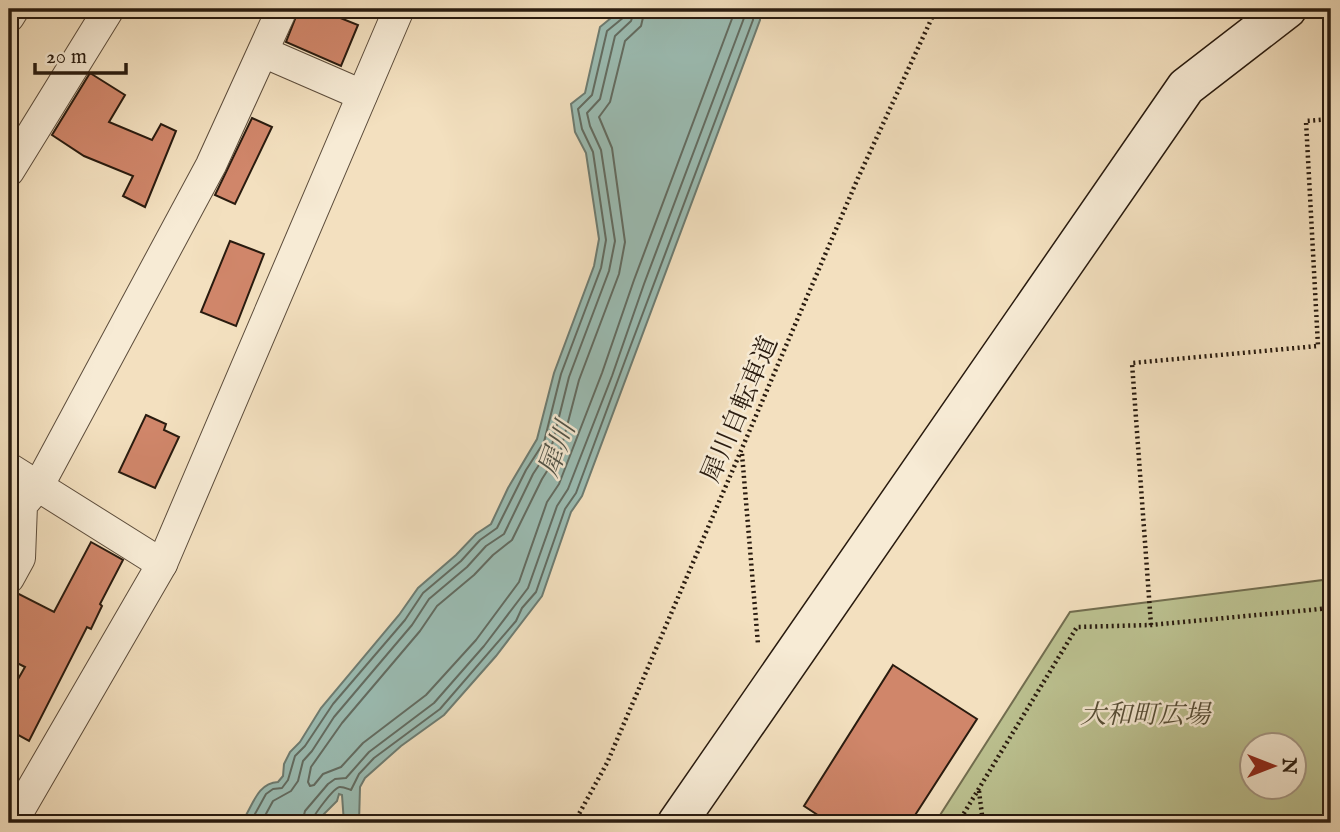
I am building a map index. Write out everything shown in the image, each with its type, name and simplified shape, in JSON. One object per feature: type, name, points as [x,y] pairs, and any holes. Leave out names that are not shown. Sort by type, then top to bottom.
[{"type":"street","points":[[9,17],[14,9]]},
{"type":"street","points":[[9,171],[109,9]]},
{"type":"street","points":[[9,578],[20,558],[22,505],[39,485],[211,165],[282,9]]},
{"type":"street","points":[[12,823],[162,564],[399,9]]},
{"type":"street","points":[[677,823],[1186,87],[1287,9]]},
{"type":"street","points":[[262,52],[362,95]]},
{"type":"street","points":[[9,468],[162,564]]},
{"type":"path","name":"犀川自転車道","points":[[574,823],[607,763],[858,178],[936,9]]},
{"type":"path","points":[[1151,625],[1132,363],[1318,345],[1306,121],[1331,119]]},
{"type":"path","points":[[742,451],[758,645]]},
{"type":"path","points":[[958,823],[1077,627],[1151,625],[1331,608]]},
{"type":"path","points":[[979,790],[983,823]]},
{"type":"green space","name":"大和町広場","points":[[1331,579],[1331,823],[935,823],[1070,612]]},
{"type":"water","name":"犀川","points":[[622,9],[760,9],[760,20],[582,496],[571,512],[542,596],[496,656],[444,715],[401,746],[365,778],[360,787],[359,823],[344,823],[342,795],[339,794],[337,801],[315,823],[241,823],[264,787],[278,782],[283,776],[284,764],[290,752],[300,742],[321,708],[399,615],[418,588],[476,534],[491,524],[508,488],[537,439],[554,373],[594,266],[599,239],[586,153],[575,132],[571,104],[585,93],[600,27]]},
{"type":"building","points":[[299,9],[318,9],[358,25],[341,66],[286,42]]},
{"type":"building","points":[[90,73],[125,95],[109,122],[152,140],[161,124],[176,131],[145,207],[123,196],[133,176],[84,156],[52,135]]},
{"type":"building","points":[[252,118],[272,127],[235,204],[215,195]]},
{"type":"building","points":[[230,241],[264,254],[236,326],[201,312]]},
{"type":"building","points":[[146,415],[166,424],[164,430],[179,437],[155,488],[119,472]]},
{"type":"building","points":[[91,542],[123,560],[100,604],[102,606],[91,629],[87,627],[29,741],[9,730],[9,695],[25,667],[9,659],[9,595],[17,593],[54,612]]},
{"type":"building","points":[[893,665],[977,719],[910,823],[830,823],[804,806]]}]
